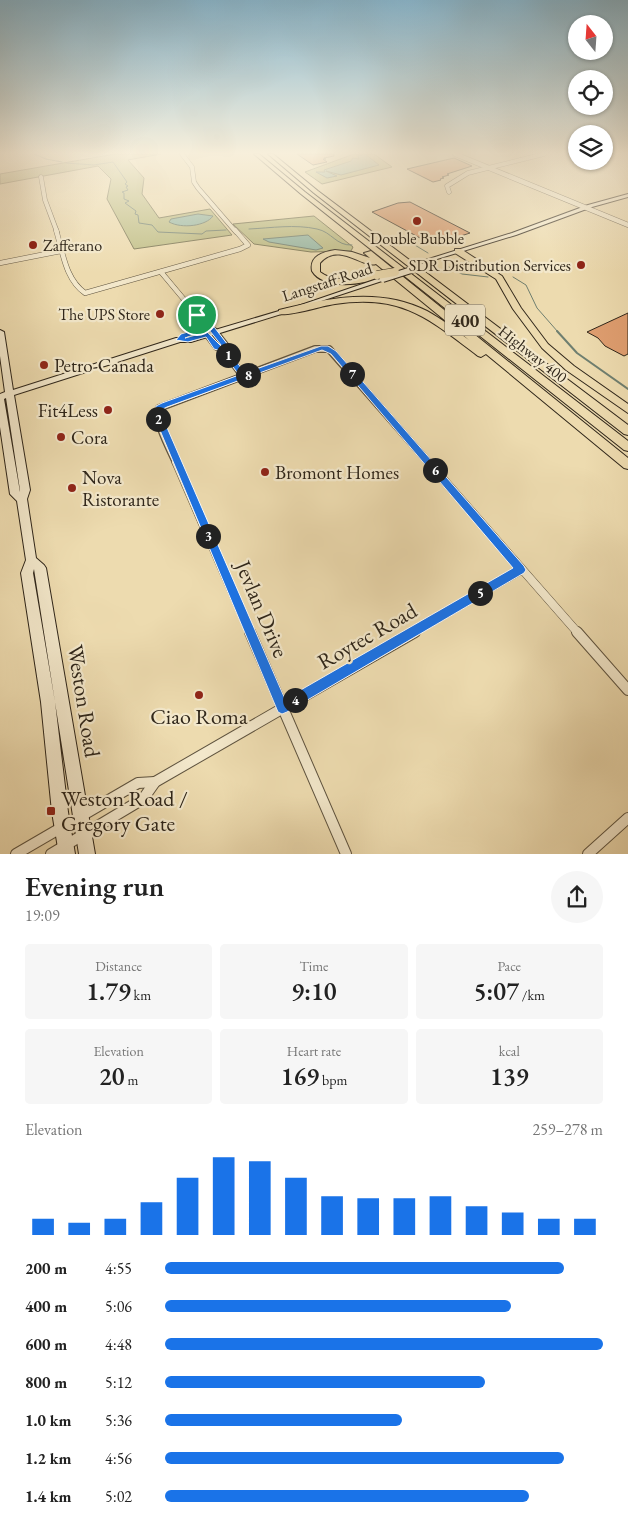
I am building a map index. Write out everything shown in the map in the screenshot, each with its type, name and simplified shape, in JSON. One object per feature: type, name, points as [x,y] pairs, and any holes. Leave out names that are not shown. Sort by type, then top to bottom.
[{"type":"highway","points":[[304,194],[322,214],[628,465]]},
{"type":"highway","name":"Highway 400","points":[[304,194],[628,447]]},
{"type":"highway","name":"Highway 400","points":[[318,194],[628,431]]},
{"type":"highway","points":[[460,252],[499,278],[518,309],[545,346],[564,363],[628,409]]},
{"type":"highway","points":[[330,254],[352,254],[362,256],[396,275],[335,281],[316,272],[315,264],[318,260],[330,254]]},
{"type":"highway","points":[[282,312],[339,300],[362,298],[393,302],[415,308],[434,319],[564,419],[598,441]]},
{"type":"highway","points":[[495,328],[628,421]]},
{"type":"main road","name":"Langstaff Road","points":[[396,275],[460,252],[480,247],[481,244],[605,205],[605,203],[628,195]]},
{"type":"main road","name":"Langstaff Road","points":[[0,392],[10,391],[96,367],[103,363],[179,340],[188,340],[209,331],[425,264]]},
{"type":"main road","name":"Langstaff Road","points":[[209,331],[282,312],[380,277]]},
{"type":"main road","name":"Weston Road","points":[[0,332],[25,490],[22,499],[31,560],[27,573],[48,702],[66,849]]},
{"type":"main road","name":"Langstaff Road","points":[[0,398],[10,391]]},
{"type":"main road","name":"Weston Road","points":[[0,398],[14,494],[22,499]]},
{"type":"main road","name":"Weston Road","points":[[31,560],[40,568],[87,854]]},
{"type":"street","points":[[44,194],[44,198],[56,229],[61,252],[75,284],[85,293],[244,248],[248,245],[203,194]]},
{"type":"street","points":[[552,194],[628,225]]},
{"type":"street","points":[[0,263],[61,252]]},
{"type":"street","points":[[161,272],[197,315],[195,318],[209,331],[217,347],[223,350],[243,376],[321,348],[334,352],[521,570],[628,690]]},
{"type":"street","name":"Jevlan Drive","points":[[243,376],[164,405],[159,408],[158,416],[346,854]]},
{"type":"street","name":"Roytec Road","points":[[51,854],[66,849],[84,834],[143,799],[155,782],[521,570]]},
{"type":"street","name":"Roytec Road","points":[[16,854],[138,782],[155,782]]},
{"type":"street","points":[[588,854],[628,818]]},
{"type":"shaded area","points":[[108,194],[142,194],[159,218],[210,209],[232,235],[134,249],[107,199]]},
{"type":"shaded area","points":[[198,214],[213,216],[205,222],[187,226],[169,222],[171,219]]},
{"type":"shaded area","points":[[314,216],[353,247],[351,251],[311,252],[254,244],[233,224]]},
{"type":"shaded area","points":[[308,235],[323,248],[316,250],[269,242],[263,239]]},
{"type":"building","name":"Double Bubble","points":[[410,202],[470,233],[433,245],[372,212],[398,203]]},
{"type":"building","points":[[628,313],[628,354],[624,356],[605,346],[598,338],[587,332]]},
{"type":"waterway","points":[[124,194],[124,199],[129,201],[125,203],[136,211],[135,214],[138,215],[139,223],[152,225],[158,232],[202,234],[206,231],[226,230]]},
{"type":"waterway","points":[[249,229],[283,227],[317,229],[342,243],[352,245]]},
{"type":"waterway","points":[[392,236],[400,236],[428,253]]},
{"type":"waterway","points":[[449,267],[462,274],[488,277]]},
{"type":"waterway","points":[[513,277],[526,285],[537,308],[558,332]]},
{"type":"waterway","points":[[557,331],[577,353],[628,389]]},
{"type":"place","name":"Double Bubble","points":[[417,221]]},
{"type":"place","name":"Zafferano","points":[[33,245]]},
{"type":"place","name":"SDR Distribution Services","points":[[581,265]]},
{"type":"place","name":"The UPS Store","points":[[160,314]]},
{"type":"place","name":"Petro-Canada","points":[[44,365]]},
{"type":"place","name":"Fit4Less","points":[[108,410]]},
{"type":"place","name":"Cora","points":[[61,437]]},
{"type":"place","name":"Bromont Homes","points":[[265,472]]},
{"type":"place","name":"Nova Ristorante","points":[[72,488]]},
{"type":"place","name":"Ciao Roma","points":[[199,695]]},
{"type":"place","name":"Weston Road / Gregory Gate","points":[[51,811]]},
{"type":"route","points":[[197,315],[195,318],[204,330],[184,336],[179,340],[188,340],[207,334],[217,347],[223,350],[243,376],[164,405],[157,412],[160,425],[282,707],[521,570],[334,352],[326,348],[315,349],[243,376],[232,361],[223,350],[224,345],[202,316],[197,315]]}]
